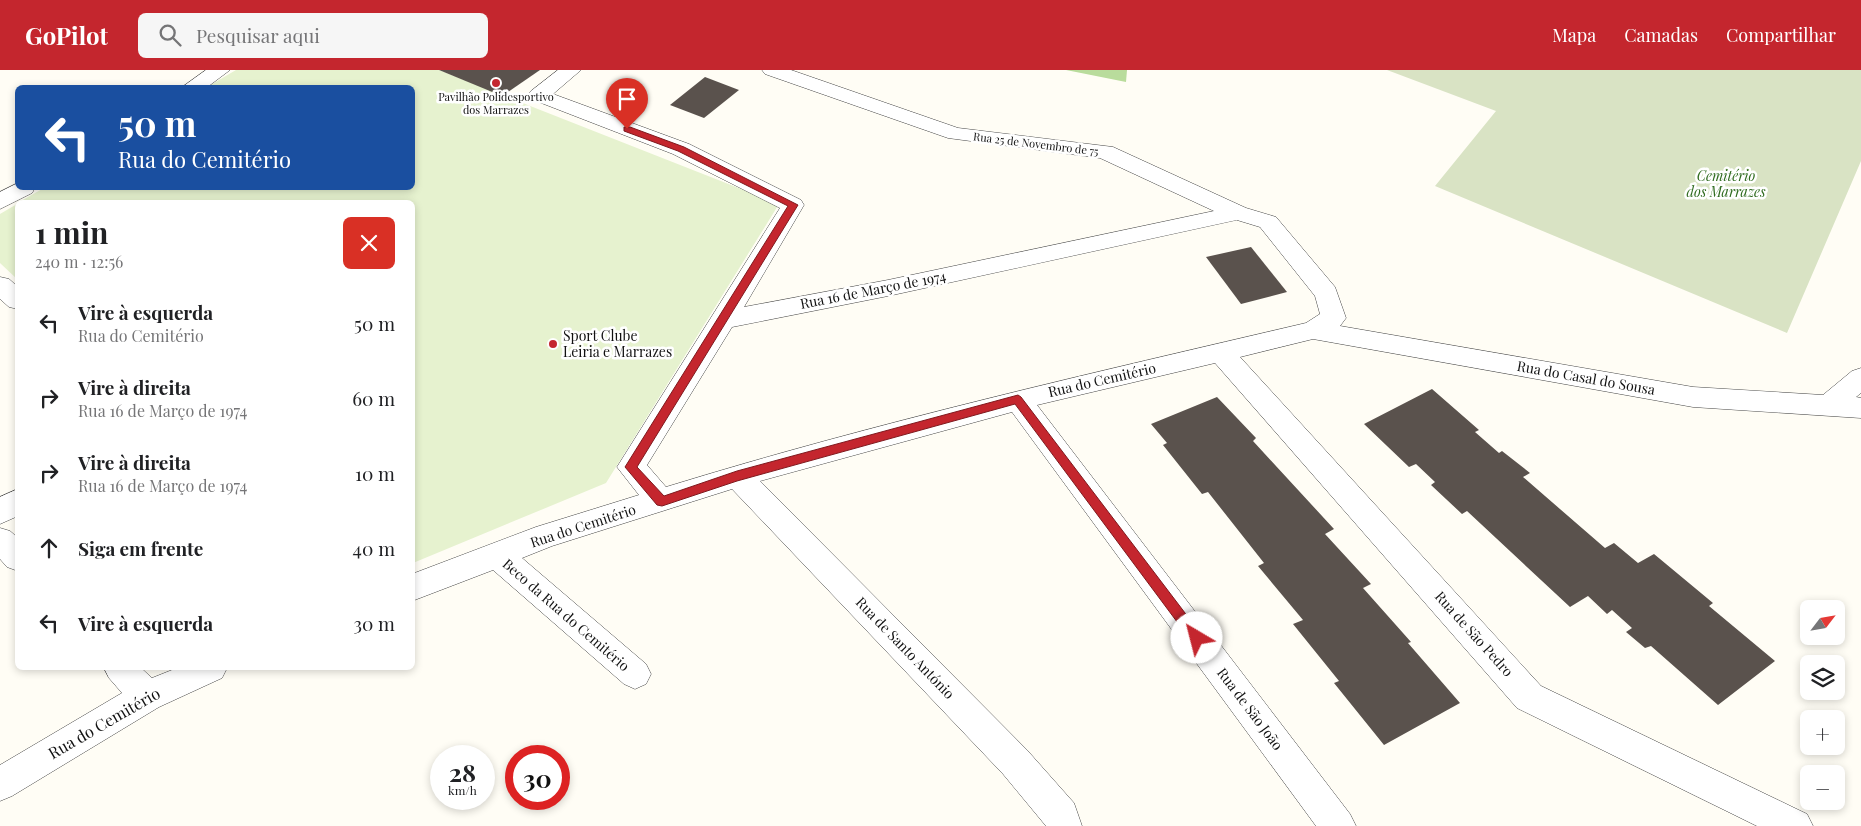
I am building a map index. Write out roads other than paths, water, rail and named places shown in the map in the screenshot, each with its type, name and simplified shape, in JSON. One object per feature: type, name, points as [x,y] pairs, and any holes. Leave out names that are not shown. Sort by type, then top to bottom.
[{"type":"street","points":[[195,85],[220,70]]},
{"type":"street","points":[[571,70],[538,95],[681,149],[793,205],[724,320],[631,467],[662,501]]},
{"type":"street","name":"Rua 25 de Novembro de 75","points":[[772,70],[955,134],[1105,152],[1238,213],[1268,222],[1326,293],[1324,324]]},
{"type":"street","points":[[0,202],[21,190]]},
{"type":"street","name":"Rua 16 de Março de 1974","points":[[724,320],[898,286],[1238,213]]},
{"type":"street","name":"Rua do Cemitério","points":[[415,587],[546,536],[737,476],[1018,400],[1222,352],[1324,324]]},
{"type":"street","name":"Rua do Casal do Sousa","points":[[1324,324],[1693,397],[1861,408]]},
{"type":"street","name":"Rua de São Pedro","points":[[1222,352],[1529,696],[1795,826]]},
{"type":"street","points":[[1830,405],[1861,378]]},
{"type":"street","name":"Rua de São João","points":[[1018,400],[1338,826]]},
{"type":"street","name":"Rua de Santo António","points":[[737,476],[1015,762],[1062,815],[1064,826]]},
{"type":"street","points":[[0,512],[15,503]]},
{"type":"street","points":[[0,540],[15,555]]},
{"type":"street","name":"Beco da Rua do Cemitério","points":[[497,555],[635,674]]},
{"type":"street","points":[[122,670],[147,696]]},
{"type":"street","name":"Rua do Cemitério","points":[[0,784],[147,696],[207,670]]},
{"type":"place","name":"Pavilhão Polidesportivo dos Marrazes","points":[[496,83]]},
{"type":"place","name":"Sport Clube Leiria e Marrazes","points":[[553,344]]},
{"type":"park label","name":"Cemitério dos Marrazes","points":[[1726,184]]}]
